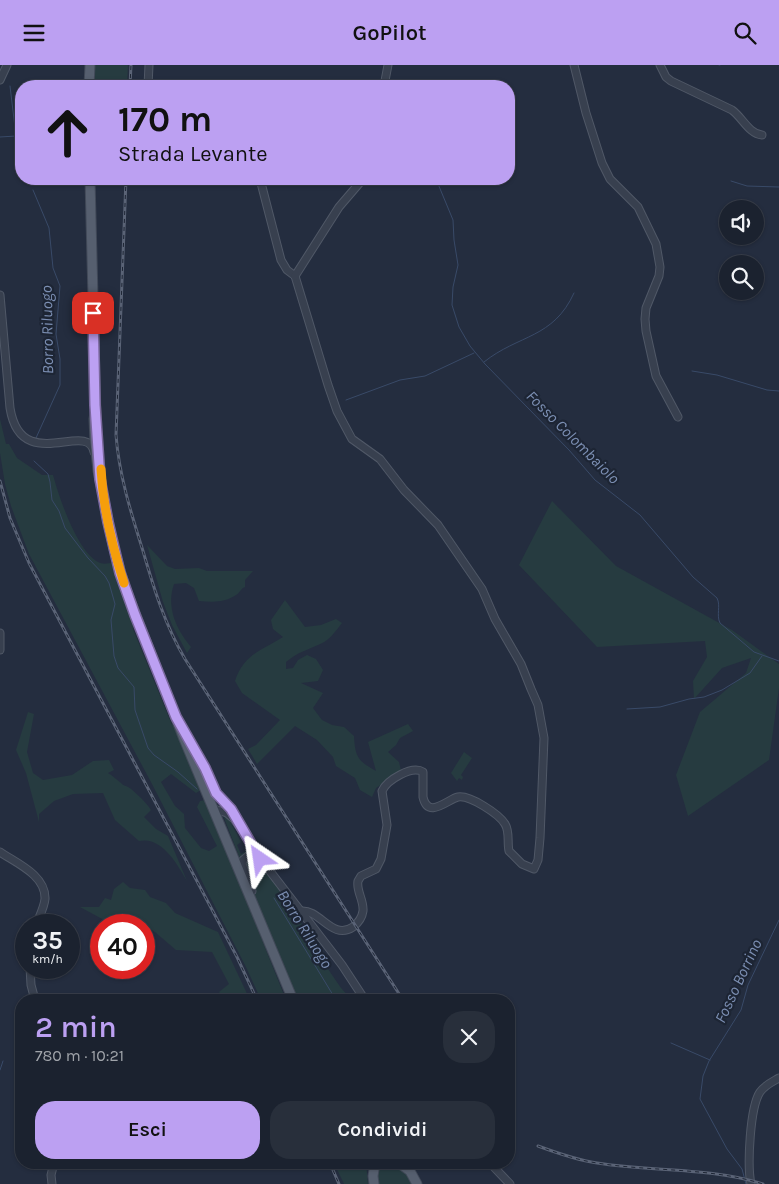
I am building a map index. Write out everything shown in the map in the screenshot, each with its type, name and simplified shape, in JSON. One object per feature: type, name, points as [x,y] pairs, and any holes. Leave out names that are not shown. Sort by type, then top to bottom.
[{"type":"main road","points":[[84,65],[88,80]]},
{"type":"main road","points":[[89,80],[90,65]]},
{"type":"main road","points":[[90,185],[97,462],[108,522],[125,587],[176,717],[219,807]]},
{"type":"main road","points":[[95,416],[100,479]]},
{"type":"main road","points":[[176,717],[196,753],[219,807],[239,860],[247,890],[291,994]]},
{"type":"main road","points":[[374,1184],[372,1176],[375,1169]]},
{"type":"main road","points":[[407,1169],[417,1184]]},
{"type":"street","points":[[0,80],[7,65]]},
{"type":"street","points":[[148,80],[149,65]]},
{"type":"street","points":[[385,80],[388,65]]},
{"type":"street","points":[[574,65],[586,113],[602,163],[610,179],[638,207],[656,244],[660,267],[659,276],[646,308],[646,331],[656,376],[678,417]]},
{"type":"street","points":[[660,65],[666,77],[671,81],[732,110],[757,134],[762,135]]},
{"type":"street","points":[[262,185],[281,260],[287,270],[295,276],[328,385],[344,426],[352,439],[380,459],[404,490],[432,517],[482,589],[495,619],[521,664],[532,689],[540,713],[544,738],[540,838],[538,860],[534,869],[522,864],[509,851],[507,829],[500,817],[464,797],[459,797],[436,808],[430,807],[423,797],[423,772],[414,770],[402,774],[384,786],[382,791],[387,825],[381,859],[378,867],[361,876],[358,881],[363,910],[358,922],[349,929],[338,930],[328,926],[309,912],[301,911]]},
{"type":"street","points":[[295,276],[339,207],[358,185]]},
{"type":"street","points":[[0,295],[10,409],[15,426],[24,438],[32,442],[80,441],[92,444],[97,462]]},
{"type":"street","points":[[80,441],[92,435],[95,416]]},
{"type":"street","points":[[0,633],[0,650]]},
{"type":"street","points":[[219,807],[232,817],[258,856],[342,965],[361,994]]},
{"type":"street","points":[[0,852],[32,873],[43,886],[45,891],[44,903],[40,914]]},
{"type":"street","points":[[257,913],[256,902],[242,864],[244,858],[248,856],[258,856]]},
{"type":"street","points":[[31,979],[33,994]]},
{"type":"street","points":[[751,1184],[749,1157],[754,1107],[760,1092],[768,1084],[779,1078]]},
{"type":"street","points":[[52,1169],[52,1184]]},
{"type":"street","points":[[496,1169],[510,1184]]},
{"type":"green space","points":[[95,65],[128,65],[127,80],[94,80]]},
{"type":"green space","points":[[0,419],[6,444],[9,444],[17,458],[42,475],[53,475],[70,523],[90,556],[104,564],[113,563],[133,622],[133,629],[201,790],[196,793],[171,774],[161,782],[175,806],[184,814],[185,828],[201,848],[209,851],[217,846],[197,807],[200,801],[206,800],[284,994],[258,994],[152,784],[29,554],[11,506],[0,453]]},
{"type":"green space","points":[[552,501],[616,566],[732,630],[779,664],[779,688],[769,760],[688,816],[676,775],[700,712],[746,673],[751,658],[722,668],[694,699],[693,681],[707,657],[705,641],[597,647],[519,565]]},
{"type":"green space","points":[[147,545],[167,566],[175,569],[199,568],[207,571],[253,571],[245,580],[245,587],[232,598],[223,601],[199,601],[194,588],[186,583],[174,584],[171,601],[172,609],[181,633],[191,647],[187,653],[172,625],[163,602]]},
{"type":"green space","points":[[285,600],[305,627],[321,625],[336,619],[342,623],[332,636],[325,641],[286,662],[286,669],[293,668],[298,660],[307,655],[316,659],[323,670],[318,681],[301,683],[323,693],[313,708],[322,720],[332,725],[344,727],[354,736],[355,749],[361,761],[376,771],[368,742],[408,724],[413,731],[400,738],[396,745],[388,752],[399,762],[401,771],[376,788],[372,797],[360,790],[355,778],[336,766],[333,757],[317,740],[295,726],[257,764],[248,749],[256,745],[280,720],[242,693],[235,681],[248,659],[283,637],[273,629],[271,620]]},
{"type":"green space","points":[[28,712],[34,714],[27,752],[33,773],[43,780],[72,775],[93,761],[109,760],[114,770],[108,773],[130,788],[144,801],[151,810],[144,817],[156,829],[168,836],[187,881],[162,847],[155,843],[139,841],[115,820],[103,793],[73,794],[54,801],[39,814],[39,822],[26,773],[16,750]]},
{"type":"green space","points":[[464,752],[472,758],[461,775],[463,777],[462,780],[459,778],[457,781],[451,773]]},
{"type":"green space","points":[[223,815],[227,816],[241,842],[237,845],[241,854],[249,849],[252,853],[240,859]]},
{"type":"green space","points":[[250,859],[260,865],[301,916],[302,928],[317,953],[346,994],[294,994],[250,886],[246,872],[247,860]]},
{"type":"green space","points":[[123,882],[130,888],[145,890],[150,897],[166,903],[175,913],[218,932],[247,994],[220,994],[219,992],[229,984],[212,952],[176,950],[155,932],[155,914],[93,914],[80,907],[99,907],[105,898],[111,900],[114,889]]},
{"type":"green space","points":[[337,1169],[367,1169],[368,1184],[344,1184]]},
{"type":"green space","points":[[378,1169],[403,1169],[414,1184],[377,1184],[376,1171]]},
{"type":"waterway","name":"Borro Riluogo","points":[[10,86],[15,128]]},
{"type":"waterway","name":"Borro Riluogo","points":[[0,137],[15,136]]},
{"type":"waterway","points":[[731,181],[747,186],[779,187]]},
{"type":"waterway","name":"Fosso Colombaiolo","points":[[438,185],[453,220],[458,265],[453,287],[452,305],[459,327],[470,346],[595,480],[640,515],[693,577],[717,598],[720,623],[754,652],[779,661]]},
{"type":"waterway","name":"Borro Riluogo","points":[[33,190],[49,228],[53,268],[60,286],[56,334],[60,359],[60,385],[36,438]]},
{"type":"waterway","points":[[484,362],[497,353],[546,328],[566,308],[574,293]]},
{"type":"waterway","points":[[346,400],[400,380],[425,376],[474,353]]},
{"type":"waterway","points":[[692,371],[717,375],[767,390],[779,391]]},
{"type":"waterway","name":"Borro Riluogo","points":[[34,461],[48,474],[52,500],[59,511],[65,528],[109,583],[115,604],[111,620],[114,656],[118,668],[134,687],[135,710],[148,748],[154,755],[178,772],[197,789]]},
{"type":"waterway","points":[[627,709],[660,707],[704,697],[722,690],[750,673],[762,656]]},
{"type":"waterway","name":"Borro Riluogo","points":[[274,898],[332,994]]},
{"type":"waterway","name":"Fosso Borrino","points":[[746,1184],[742,1169],[727,1149],[700,1099],[703,1076],[709,1061],[741,1010],[748,985],[779,920]]},
{"type":"waterway","points":[[671,1043],[710,1060]]},
{"type":"waterway","points":[[0,1070],[3,1061]]},
{"type":"railway","points":[[130,80],[131,65]]},
{"type":"railway","points":[[126,185],[116,435],[126,494],[156,593],[166,620],[185,659],[399,994]]},
{"type":"railway","points":[[0,481],[10,518],[29,563],[237,957],[254,994]]},
{"type":"railway","points":[[538,1146],[560,1154],[597,1163],[701,1172],[763,1184]]},
{"type":"railway","points":[[333,1169],[339,1184]]},
{"type":"slow traffic","points":[[101,469],[100,479],[104,504],[116,559],[124,583]]},
{"type":"route","points":[[93,313],[95,413],[101,472],[100,479],[120,573],[176,717],[205,768],[218,797],[231,809],[260,859]]}]
